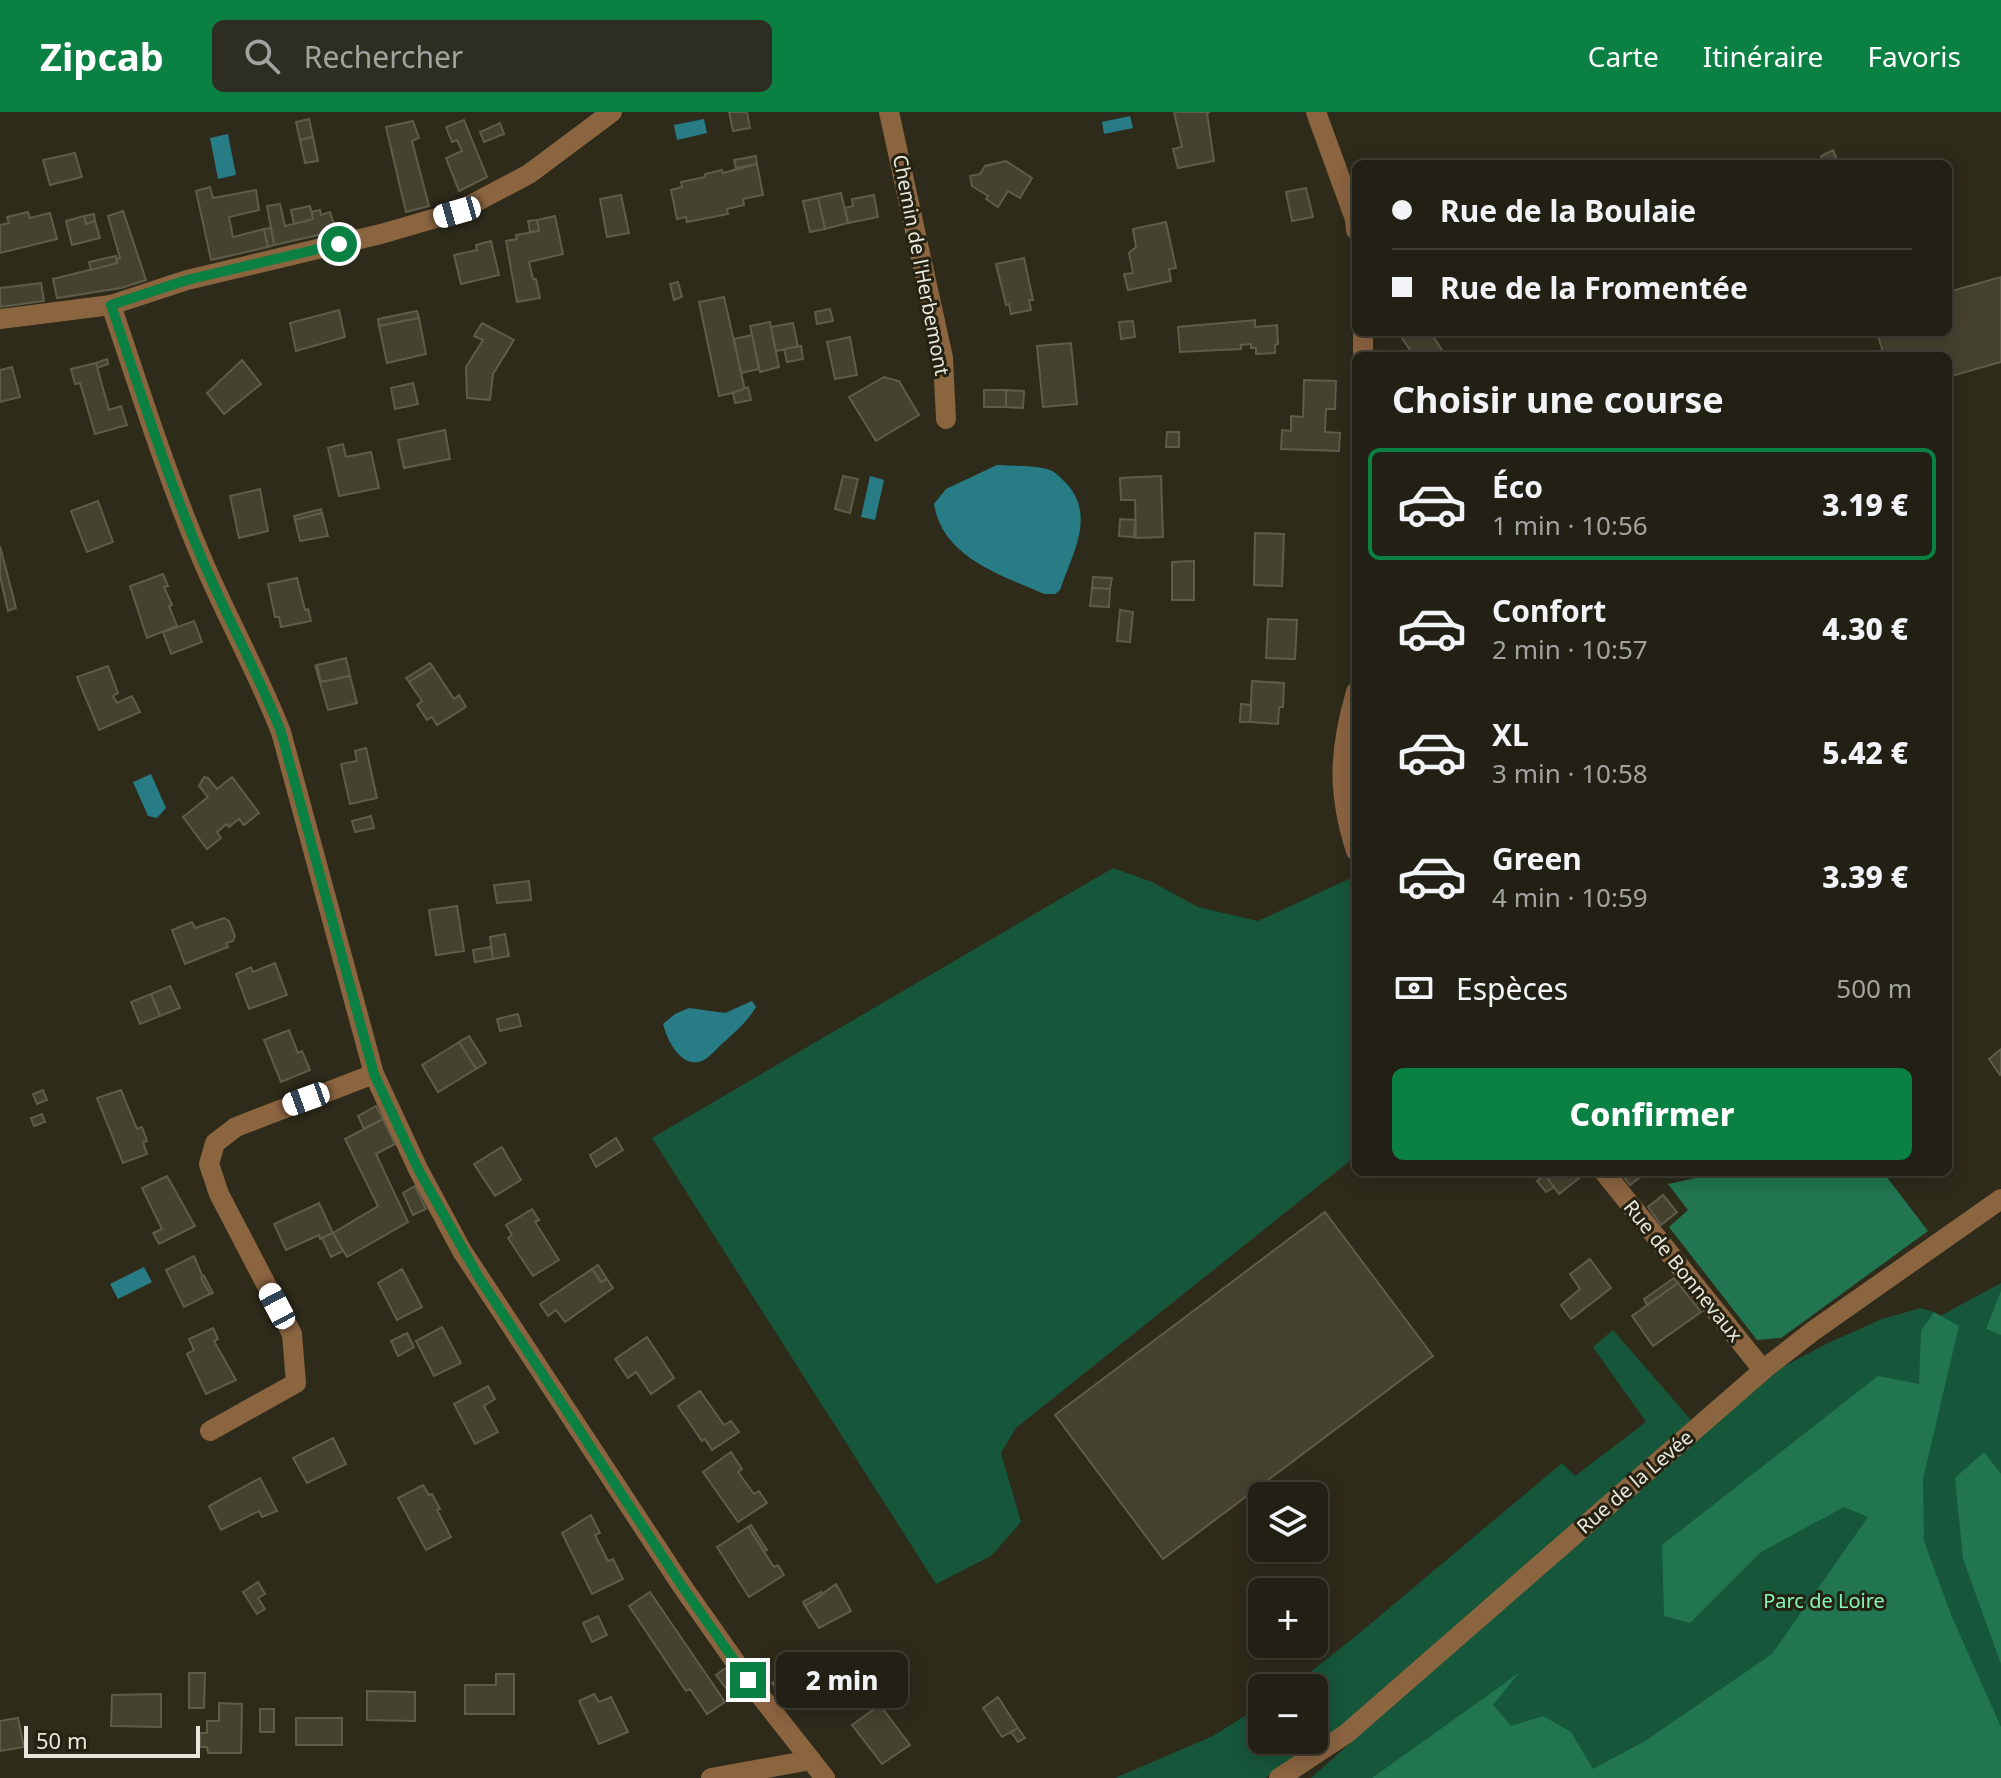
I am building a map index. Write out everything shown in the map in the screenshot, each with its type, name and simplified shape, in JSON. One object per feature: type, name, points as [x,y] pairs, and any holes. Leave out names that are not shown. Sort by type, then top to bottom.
[{"type":"street","points":[[0,319],[111,305],[187,280],[371,237],[457,212],[529,174],[612,112]]},
{"type":"street","name":"Chemin de l'Herbemont","points":[[889,112],[943,358],[946,419]]},
{"type":"street","points":[[1316,112],[1352,211]]},
{"type":"street","points":[[111,305],[202,560],[263,686],[281,732],[374,1074],[418,1169],[462,1251],[682,1586],[748,1680],[825,1778]]},
{"type":"street","points":[[1352,706],[1340,770],[1346,821],[1352,839]]},
{"type":"street","points":[[210,1431],[296,1383],[292,1334],[219,1194],[209,1164],[215,1143],[236,1127],[374,1074]]},
{"type":"street","name":"Rue de Bonnevaux","points":[[1607,1176],[1763,1370]]},
{"type":"street","name":"Rue de la Levée","points":[[1279,1778],[1346,1734],[1763,1370],[1813,1331],[2001,1199]]},
{"type":"street","points":[[711,1778],[811,1760]]},
{"type":"green space","points":[[1113,868],[1152,882],[1198,907],[1258,921],[1352,879],[1352,1159],[1016,1428],[1001,1453],[1021,1522],[991,1556],[936,1584],[652,1138]]},
{"type":"green space","points":[[1705,1176],[1886,1176],[1928,1231],[1781,1338],[1757,1340],[1669,1227],[1688,1210],[1668,1184]]},
{"type":"green space","name":"Parc de Loire","points":[[2001,1283],[2001,1778],[1311,1778],[1539,1574],[1781,1368],[1882,1319],[1921,1308],[1934,1312],[1929,1322]]},
{"type":"green space","points":[[2001,1291],[2001,1335],[1986,1329]]},
{"type":"green space","points":[[1934,1312],[1959,1326],[1923,1479],[1924,1541],[1952,1617],[2001,1727],[2001,1778],[1372,1778],[1519,1673],[1493,1705],[1511,1726],[1543,1716],[1571,1732],[1593,1769],[1645,1741],[1772,1654],[1868,1517],[1844,1507],[1761,1552],[1690,1623],[1664,1616],[1662,1545],[1878,1376],[1919,1384],[1921,1331]]},
{"type":"green space","points":[[1613,1330],[1691,1420],[1328,1738],[1328,1674],[1308,1674],[1562,1463],[1575,1476],[1646,1422],[1593,1347]]},
{"type":"green space","points":[[1984,1452],[2001,1474],[2001,1664],[1963,1559],[1955,1478]]},
{"type":"green space","points":[[1248,1714],[1248,1754],[1303,1754],[1265,1778],[1115,1778],[1213,1736]]},
{"type":"water","points":[[1130,116],[1133,128],[1104,134],[1102,122]]},
{"type":"water","points":[[704,119],[707,133],[677,140],[674,125]]},
{"type":"water","points":[[228,134],[236,175],[218,179],[210,138]]},
{"type":"water","points":[[997,465],[1050,470],[1067,484],[1076,497],[1080,509],[1079,536],[1060,590],[1055,594],[1044,594],[976,562],[961,551],[939,522],[934,504],[946,489]]},
{"type":"water","points":[[870,476],[884,480],[875,520],[861,517]]},
{"type":"water","points":[[151,774],[166,808],[157,818],[148,816],[133,782]]},
{"type":"water","points":[[752,1001],[756,1007],[745,1022],[704,1060],[696,1062],[682,1058],[668,1038],[663,1024],[689,1008],[725,1013]]},
{"type":"water","points":[[144,1267],[152,1282],[118,1299],[110,1284]]},
{"type":"building","points":[[729,112],[747,112],[750,128],[733,131]]},
{"type":"building","points":[[1174,112],[1210,112],[1207,113],[1214,161],[1178,168],[1173,149],[1182,147]]},
{"type":"building","points":[[309,119],[313,137],[300,140],[296,122]]},
{"type":"building","points":[[464,120],[487,177],[459,191],[446,158],[462,151],[457,140],[452,142],[446,127]]},
{"type":"building","points":[[413,121],[419,138],[412,141],[429,206],[406,212],[386,127]]},
{"type":"building","points":[[500,123],[504,134],[484,142],[480,132]]},
{"type":"building","points":[[313,137],[318,161],[305,163],[300,140]]},
{"type":"building","points":[[1833,150],[1837,160],[1823,160],[1821,156]]},
{"type":"building","points":[[75,153],[82,177],[50,185],[43,160]]},
{"type":"building","points":[[756,156],[757,164],[736,168],[734,160]]},
{"type":"building","points":[[1006,161],[1032,178],[1020,198],[1008,191],[998,207],[972,186],[970,176],[980,174],[985,166]]},
{"type":"building","points":[[757,164],[763,195],[743,199],[744,205],[727,209],[728,214],[687,222],[686,217],[677,219],[671,190],[682,187],[681,182]]},
{"type":"building","points":[[210,187],[213,198],[256,190],[259,210],[229,217],[233,237],[264,229],[268,247],[211,260],[196,191]]},
{"type":"building","points":[[1306,188],[1313,217],[1292,221],[1286,192]]},
{"type":"building","points":[[841,193],[848,223],[825,229],[818,198]]},
{"type":"building","points":[[621,195],[629,233],[607,237],[600,199]]},
{"type":"building","points":[[874,195],[878,217],[848,223],[845,208],[853,206],[852,199]]},
{"type":"building","points":[[818,198],[825,229],[810,232],[803,201]]},
{"type":"building","points":[[280,204],[285,226],[313,219],[311,212],[320,210],[321,215],[330,212],[336,231],[274,245],[267,206]]},
{"type":"building","points":[[310,206],[313,219],[294,224],[291,210]]},
{"type":"building","points":[[123,211],[146,280],[121,288],[57,298],[53,279],[117,263],[120,258],[108,216]]},
{"type":"building","points":[[28,212],[30,218],[50,213],[57,239],[0,253],[0,225],[9,223],[7,217]]},
{"type":"building","points":[[94,214],[95,221],[86,224],[84,216]]},
{"type":"building","points":[[84,216],[86,224],[95,221],[100,238],[72,245],[66,221]]},
{"type":"building","points":[[555,216],[563,254],[529,262],[540,298],[517,302],[506,241],[517,239],[516,235],[539,231],[537,220]]},
{"type":"building","points":[[537,220],[539,231],[530,232],[528,221]]},
{"type":"building","points":[[1166,222],[1176,268],[1169,269],[1171,281],[1128,290],[1124,274],[1133,273],[1129,253],[1136,247],[1133,229]]},
{"type":"building","points":[[271,228],[274,245],[268,247],[264,229]]},
{"type":"building","points":[[491,241],[499,275],[461,284],[454,255],[477,250],[476,245]]},
{"type":"building","points":[[116,256],[117,263],[91,270],[89,262]]},
{"type":"building","points":[[1024,258],[1033,300],[1029,300],[1031,310],[1011,314],[996,264]]},
{"type":"building","points":[[2001,277],[2001,362],[1952,376],[1952,352],[1883,352],[1878,336],[1952,336],[1952,291]]},
{"type":"building","points":[[678,282],[682,297],[674,300],[670,284]]},
{"type":"building","points":[[41,283],[44,301],[0,307],[0,288]]},
{"type":"building","points":[[724,297],[745,390],[719,396],[699,302]]},
{"type":"building","points":[[830,309],[833,321],[817,324],[815,312]]},
{"type":"building","points":[[339,310],[345,337],[296,351],[290,323]]},
{"type":"building","points":[[417,311],[419,318],[379,326],[378,319]]},
{"type":"building","points":[[419,318],[426,354],[387,363],[379,326]]},
{"type":"building","points":[[1255,320],[1255,327],[1277,325],[1275,353],[1256,354],[1256,348],[1251,348],[1251,344],[1241,345],[1241,349],[1180,352],[1178,327]]},
{"type":"building","points":[[1133,321],[1135,337],[1121,339],[1119,322]]},
{"type":"building","points":[[770,322],[779,367],[760,372],[750,326]]},
{"type":"building","points":[[482,323],[514,340],[493,374],[490,400],[467,398],[466,367],[483,340],[474,336]]},
{"type":"building","points":[[793,323],[798,347],[776,351],[771,327]]},
{"type":"building","points":[[752,335],[759,369],[741,373],[734,339]]},
{"type":"building","points":[[1401,336],[1433,336],[1443,352],[1411,352]]},
{"type":"building","points":[[850,337],[857,375],[835,379],[827,342]]},
{"type":"building","points":[[1071,343],[1077,404],[1043,407],[1037,346]]},
{"type":"building","points":[[801,346],[803,359],[787,362],[784,349]]},
{"type":"building","points":[[107,359],[108,364],[97,368],[96,363]]},
{"type":"building","points":[[242,360],[261,384],[224,414],[207,393]]},
{"type":"building","points":[[96,363],[109,410],[121,406],[127,425],[95,434],[80,383],[75,384],[71,369]]},
{"type":"building","points":[[12,367],[20,397],[0,402],[0,370]]},
{"type":"building","points":[[884,377],[899,381],[919,415],[876,441],[849,397]]},
{"type":"building","points":[[1304,380],[1336,381],[1335,409],[1326,409],[1325,432],[1340,433],[1339,451],[1281,449],[1282,430],[1291,431],[1291,416],[1303,417]]},
{"type":"building","points":[[413,383],[418,404],[395,409],[391,388]]},
{"type":"building","points":[[748,387],[751,400],[735,403],[733,393]]},
{"type":"building","points":[[984,390],[1006,390],[1006,407],[984,407]]},
{"type":"building","points":[[1006,390],[1024,391],[1023,408],[1006,407]]},
{"type":"building","points":[[445,430],[450,459],[404,468],[398,440]]},
{"type":"building","points":[[1167,432],[1179,432],[1179,447],[1166,447]]},
{"type":"building","points":[[343,444],[346,457],[371,452],[379,488],[339,496],[328,448]]},
{"type":"building","points":[[843,476],[858,479],[850,513],[835,509]]},
{"type":"building","points":[[1161,476],[1163,537],[1136,538],[1135,500],[1121,500],[1120,478]]},
{"type":"building","points":[[260,489],[268,531],[239,538],[230,496]]},
{"type":"building","points":[[98,501],[113,542],[87,552],[71,511]]},
{"type":"building","points":[[321,509],[322,513],[295,520],[294,516]]},
{"type":"building","points":[[322,513],[328,536],[300,541],[295,520]]},
{"type":"building","points":[[1120,519],[1135,520],[1134,537],[1119,536]]},
{"type":"building","points":[[1255,533],[1284,534],[1282,586],[1254,585]]},
{"type":"building","points":[[0,546],[16,608],[8,611],[0,576]]},
{"type":"building","points":[[1194,561],[1194,600],[1172,600],[1172,562]]},
{"type":"building","points":[[163,574],[168,586],[164,587],[172,605],[169,606],[177,626],[147,638],[130,586]]},
{"type":"building","points":[[1093,577],[1112,578],[1110,589],[1092,588]]},
{"type":"building","points":[[297,578],[311,621],[281,627],[279,617],[275,617],[268,584]]},
{"type":"building","points":[[1092,588],[1110,589],[1109,607],[1090,606]]},
{"type":"building","points":[[1120,610],[1133,612],[1130,642],[1117,641]]},
{"type":"building","points":[[1268,619],[1297,620],[1295,659],[1266,658]]},
{"type":"building","points":[[194,621],[202,642],[171,654],[163,632]]},
{"type":"building","points":[[346,658],[350,676],[321,682],[317,665]]},
{"type":"building","points":[[430,663],[433,667],[409,682],[406,678]]},
{"type":"building","points":[[315,665],[321,682],[350,676],[357,703],[328,710]]},
{"type":"building","points":[[108,666],[118,693],[113,696],[117,703],[132,696],[140,712],[99,730],[77,677]]},
{"type":"building","points":[[433,667],[454,699],[459,695],[466,707],[437,725],[432,717],[427,720],[417,705],[422,701],[409,682]]},
{"type":"building","points":[[1252,681],[1284,683],[1283,707],[1279,707],[1278,724],[1250,722]]},
{"type":"building","points":[[1241,704],[1251,705],[1250,722],[1240,722]]},
{"type":"building","points":[[366,748],[377,798],[350,804],[341,764],[357,761],[355,751]]},
{"type":"building","points":[[204,777],[217,789],[232,777],[259,813],[244,825],[239,819],[229,827],[227,824],[217,832],[221,838],[207,849],[183,817],[208,797],[199,786]]},
{"type":"building","points":[[371,816],[374,828],[355,832],[352,821]]},
{"type":"building","points":[[529,881],[531,900],[497,903],[494,885]]},
{"type":"building","points":[[457,906],[464,951],[436,955],[429,910]]},
{"type":"building","points":[[224,918],[229,921],[235,936],[233,941],[226,943],[228,947],[185,964],[172,930],[192,922],[195,928]]},
{"type":"building","points":[[505,934],[509,956],[493,959],[490,937]]},
{"type":"building","points":[[491,947],[493,959],[475,962],[473,950]]},
{"type":"building","points":[[275,963],[287,995],[249,1009],[236,974],[251,967],[253,972]]},
{"type":"building","points":[[170,986],[180,1008],[160,1016],[151,994]]},
{"type":"building","points":[[151,994],[160,1016],[140,1024],[131,1002]]},
{"type":"building","points":[[518,1014],[521,1026],[500,1031],[497,1019]]},
{"type":"building","points":[[289,1030],[298,1053],[302,1051],[310,1070],[281,1082],[264,1040]]},
{"type":"building","points":[[469,1036],[486,1063],[476,1069],[459,1042]]},
{"type":"building","points":[[459,1042],[476,1069],[438,1092],[422,1065]]},
{"type":"building","points":[[2001,1049],[2001,1074],[2000,1075],[1989,1059]]},
{"type":"building","points":[[43,1090],[47,1100],[37,1104],[33,1094]]},
{"type":"building","points":[[121,1090],[137,1129],[142,1127],[147,1141],[143,1142],[147,1154],[123,1163],[97,1098]]},
{"type":"building","points":[[376,1106],[383,1119],[364,1129],[358,1116]]},
{"type":"building","points":[[42,1114],[45,1122],[34,1126],[31,1118]]},
{"type":"building","points":[[383,1119],[395,1144],[376,1154],[408,1222],[347,1257],[333,1233],[378,1206],[345,1139]]},
{"type":"building","points":[[616,1138],[623,1150],[596,1167],[590,1155]]},
{"type":"building","points":[[502,1147],[521,1180],[495,1196],[474,1164]]},
{"type":"building","points":[[167,1176],[195,1226],[159,1244],[153,1233],[162,1229],[142,1188]]},
{"type":"building","points":[[1546,1176],[1582,1176],[1559,1194]]},
{"type":"building","points":[[1546,1176],[1554,1187],[1546,1192],[1537,1181]]},
{"type":"building","points":[[1623,1176],[1642,1176],[1630,1185]]},
{"type":"building","points":[[415,1186],[426,1209],[413,1215],[403,1193]]},
{"type":"building","points":[[1663,1195],[1677,1212],[1661,1225],[1648,1207]]},
{"type":"building","points":[[319,1203],[333,1233],[320,1239],[319,1235],[286,1250],[274,1224]]},
{"type":"building","points":[[532,1209],[539,1220],[535,1222],[559,1260],[533,1276],[508,1238],[512,1235],[506,1225]]},
{"type":"building","points":[[1325,1212],[1433,1356],[1265,1482],[1248,1482],[1248,1495],[1163,1559],[1055,1415]]},
{"type":"building","points":[[333,1233],[343,1251],[331,1257],[322,1238]]},
{"type":"building","points":[[194,1256],[210,1294],[184,1307],[166,1270]]},
{"type":"building","points":[[1590,1259],[1611,1288],[1571,1319],[1561,1305],[1580,1289],[1570,1274]]},
{"type":"building","points":[[598,1265],[607,1279],[601,1282],[592,1269]]},
{"type":"building","points":[[402,1269],[422,1307],[397,1320],[378,1283]]},
{"type":"building","points":[[592,1269],[601,1282],[607,1279],[613,1288],[565,1322],[556,1310],[548,1316],[540,1304]]},
{"type":"building","points":[[204,1276],[213,1293],[210,1294],[201,1278]]},
{"type":"building","points":[[1674,1278],[1678,1283],[1647,1305],[1644,1299]]},
{"type":"building","points":[[1678,1283],[1701,1312],[1653,1346],[1632,1316]]},
{"type":"building","points":[[442,1327],[461,1363],[434,1376],[416,1341]]},
{"type":"building","points":[[213,1328],[218,1339],[214,1341],[236,1380],[206,1394],[187,1354],[194,1350],[189,1339]]},
{"type":"building","points":[[407,1333],[414,1347],[398,1356],[391,1341]]},
{"type":"building","points":[[647,1337],[674,1378],[651,1394],[636,1372],[628,1378],[615,1359]]},
{"type":"building","points":[[488,1386],[495,1399],[484,1406],[498,1432],[475,1444],[454,1404]]},
{"type":"building","points":[[700,1391],[724,1425],[731,1421],[739,1432],[712,1450],[705,1439],[702,1441],[678,1406]]},
{"type":"building","points":[[333,1438],[346,1464],[307,1483],[293,1458]]},
{"type":"building","points":[[731,1452],[742,1469],[738,1472],[754,1494],[759,1491],[767,1503],[738,1522],[703,1472]]},
{"type":"building","points":[[260,1478],[277,1511],[262,1517],[259,1511],[221,1530],[209,1506]]},
{"type":"building","points":[[423,1485],[429,1495],[432,1494],[451,1537],[426,1550],[398,1498]]},
{"type":"building","points":[[591,1515],[600,1533],[595,1535],[608,1561],[613,1559],[623,1579],[592,1594],[562,1533]]},
{"type":"building","points":[[751,1525],[767,1550],[764,1551],[748,1527]]},
{"type":"building","points":[[748,1527],[774,1567],[778,1565],[784,1575],[749,1597],[717,1547]]},
{"type":"building","points":[[258,1582],[265,1594],[258,1598],[265,1609],[257,1614],[243,1592]]},
{"type":"building","points":[[836,1584],[851,1611],[819,1628],[805,1606]]},
{"type":"building","points":[[650,1592],[725,1702],[707,1714],[690,1689],[686,1691],[629,1606]]},
{"type":"building","points":[[821,1592],[822,1595],[805,1606],[803,1602]]},
{"type":"building","points":[[598,1616],[607,1635],[592,1642],[583,1623]]},
{"type":"building","points":[[726,1668],[743,1692],[739,1699],[731,1695],[716,1675]]},
{"type":"building","points":[[189,1673],[205,1673],[204,1708],[189,1708]]},
{"type":"building","points":[[496,1674],[514,1674],[514,1714],[465,1714],[465,1685],[496,1685]]},
{"type":"building","points":[[778,1679],[784,1688],[779,1692],[772,1683]]},
{"type":"building","points":[[367,1691],[415,1692],[415,1721],[367,1720]]},
{"type":"building","points":[[161,1694],[161,1727],[111,1726],[112,1695]]},
{"type":"building","points":[[594,1694],[599,1702],[611,1697],[628,1732],[599,1744],[579,1701]]},
{"type":"building","points":[[998,1697],[1018,1728],[1002,1737],[983,1708]]},
{"type":"building","points":[[219,1703],[242,1704],[241,1753],[208,1753],[207,1747],[200,1747],[200,1733],[207,1733],[207,1721],[219,1721]]},
{"type":"building","points":[[880,1705],[910,1745],[882,1764],[852,1725]]},
{"type":"building","points":[[260,1709],[274,1709],[274,1732],[260,1732]]},
{"type":"building","points":[[18,1718],[24,1747],[0,1751],[0,1721]]},
{"type":"building","points":[[296,1718],[342,1718],[342,1745],[296,1745]]},
{"type":"building","points":[[1018,1728],[1025,1738],[1018,1742],[1011,1732]]},
{"type":"route","points":[[339,244],[187,280],[111,305],[202,560],[263,686],[281,732],[374,1074],[418,1169],[478,1276],[682,1586],[748,1680]]}]
